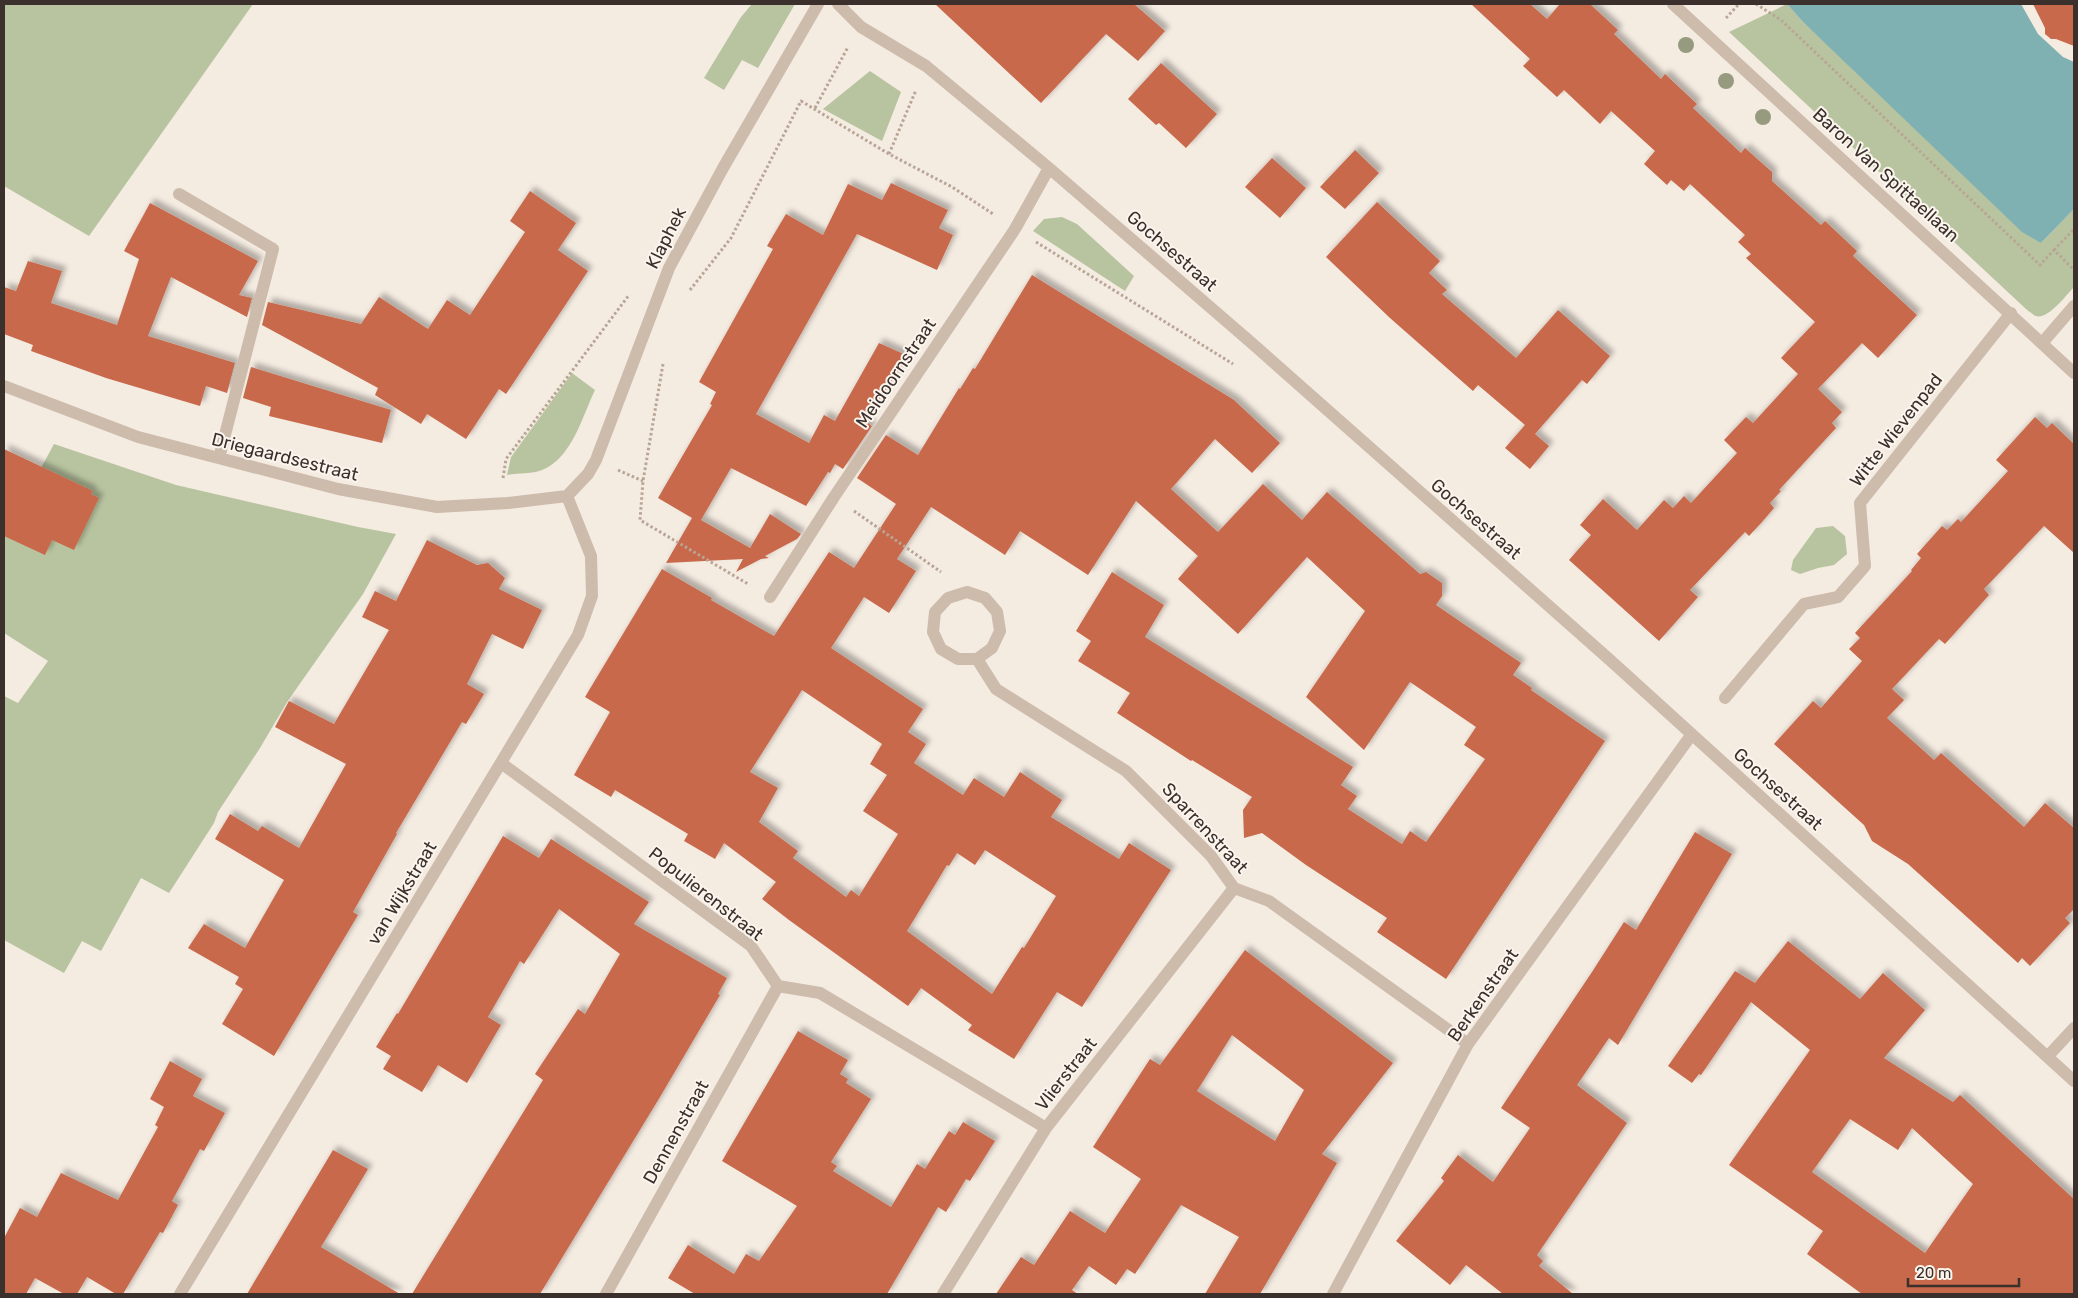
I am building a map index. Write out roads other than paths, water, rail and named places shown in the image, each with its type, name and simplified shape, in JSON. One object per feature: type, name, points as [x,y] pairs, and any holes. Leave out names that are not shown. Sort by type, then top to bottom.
[{"type":"street","name":"Klaphek","points":[[567,496],[588,474],[596,460],[669,268],[723,168],[818,4]]},
{"type":"street","name":"Gochsestraat","points":[[838,4],[861,27],[926,66],[1049,168],[1254,345],[1692,734],[2074,1081]]},
{"type":"street","name":"Baron Van Spittaellaan","points":[[1673,4],[2043,342],[2074,373]]},
{"type":"street","name":"Meidoornstraat","points":[[770,597],[834,497],[1015,229],[1049,168]]},
{"type":"street","points":[[179,194],[273,248],[219,458]]},
{"type":"street","points":[[2043,342],[2074,306]]},
{"type":"street","name":"Witte Wievenpad","points":[[1724,698],[1804,604],[1838,597],[1865,566],[1860,503],[2011,313]]},
{"type":"street","name":"Driegaardsestraat","points":[[4,386],[138,437],[338,490],[436,507],[508,503],[567,496]]},
{"type":"street","name":"van Wijkstraat","points":[[180,1294],[578,635],[592,596],[591,556],[567,496]]},
{"type":"street","points":[[967,592],[985,598],[997,612],[1000,631],[992,648],[977,658],[958,659],[941,649],[933,632],[935,612],[948,598],[967,592]]},
{"type":"street","name":"Sparrenstraat","points":[[977,658],[996,689],[1126,770],[1211,856],[1234,888],[1269,901],[1468,1044]]},
{"type":"street","name":"Berkenstraat","points":[[1333,1294],[1468,1044],[1692,734]]},
{"type":"street","name":"Populierenstraat","points":[[501,763],[751,946],[778,986]]},
{"type":"street","name":"Vlierstraat","points":[[942,1294],[1046,1128],[1234,888]]},
{"type":"street","points":[[778,986],[820,993],[1046,1128]]},
{"type":"street","name":"Dennenstraat","points":[[606,1294],[778,986]]},
{"type":"street","points":[[2048,1056],[2074,1028]]},
{"type":"water","points":[[1787,4],[2021,4],[2038,34],[2063,57],[2074,62],[2074,209],[2041,243],[2022,232],[1803,22]]}]
